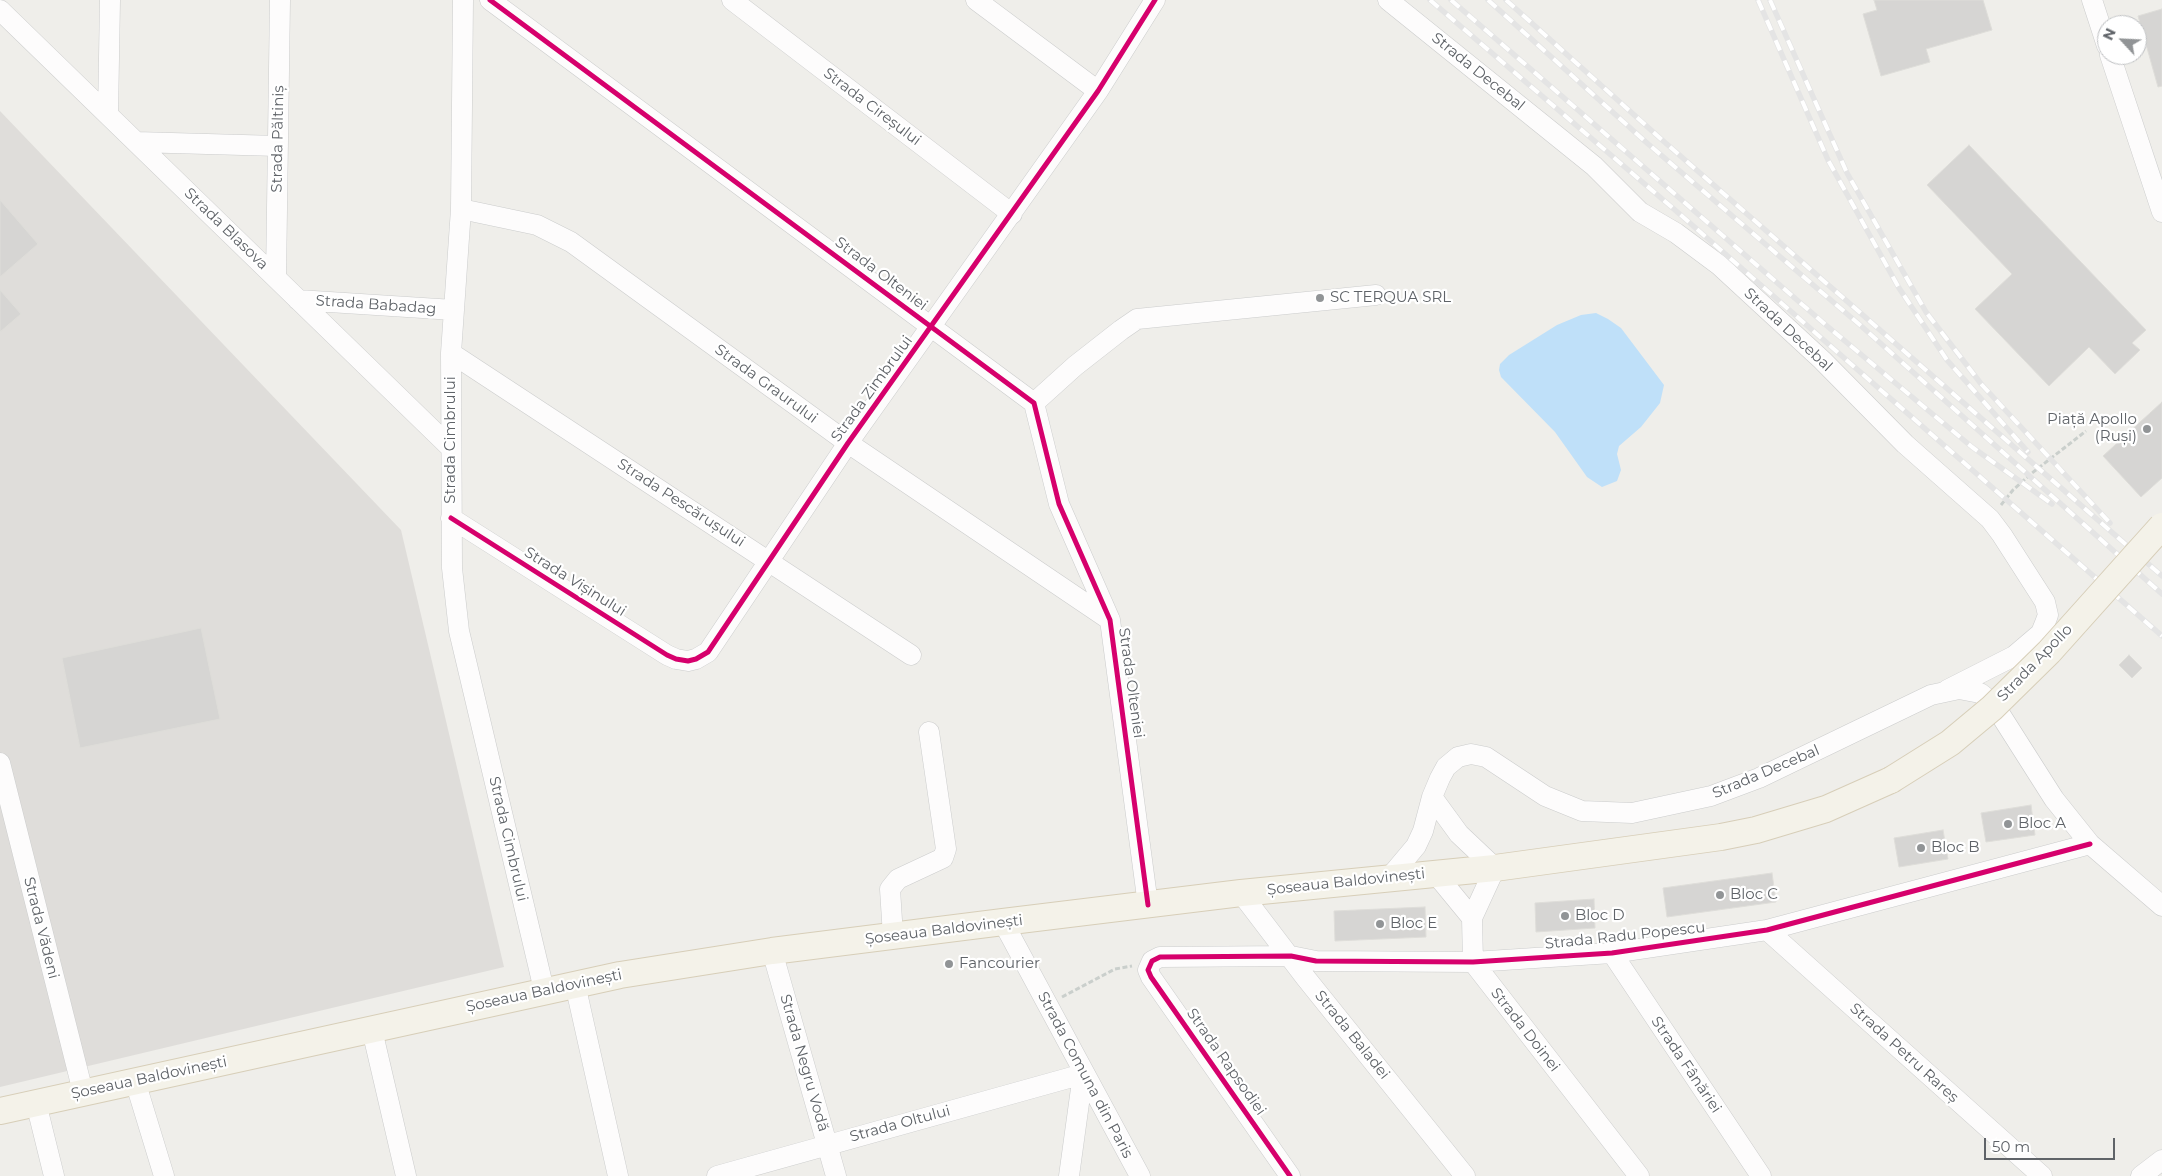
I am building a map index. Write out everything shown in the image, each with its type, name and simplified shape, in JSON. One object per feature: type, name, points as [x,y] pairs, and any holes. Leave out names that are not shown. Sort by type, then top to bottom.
[{"type":"main road","name":"Strada Apollo","points":[[1891,780],[1950,743],[1992,708],[2049,652],[2162,526]]},
{"type":"main road","name":"Șoseaua Baldovinești","points":[[0,1110],[372,1030],[544,990],[772,951],[1241,893],[1495,868],[1721,837],[1756,830],[1826,809],[1891,780]]},
{"type":"street","points":[[108,116],[110,0]]},
{"type":"street","name":"Strada Păltiniș","points":[[276,278],[280,0]]},
{"type":"street","name":"Strada Cimbrului","points":[[463,0],[461,209],[451,353],[452,568],[458,631],[544,990]]},
{"type":"street","name":"Strada Olteniei","points":[[490,0],[1034,403],[1059,504],[1110,620],[1148,905]]},
{"type":"street","name":"Strada Cireșului","points":[[732,0],[1012,214]]},
{"type":"street","points":[[976,0],[1098,91]]},
{"type":"street","name":"Strada Zimbrului","points":[[688,661],[708,652],[848,443],[1098,91],[1155,0]]},
{"type":"street","name":"Strada Decebal","points":[[1388,0],[1594,166],[1640,212],[1676,233],[1719,265],[1822,360],[1905,444],[1990,519],[2045,602],[2048,615],[2041,633],[2030,644],[1993,668],[1760,778],[1711,796],[1632,813],[1582,811],[1545,796],[1486,757],[1471,754],[1458,757],[1446,767],[1432,797],[1423,830],[1416,846],[1390,878]]},
{"type":"street","points":[[2092,0],[2097,15]]},
{"type":"street","name":"Strada Blasova","points":[[0,10],[451,448]]},
{"type":"street","points":[[2113,65],[2162,212]]},
{"type":"street","points":[[136,142],[278,146]]},
{"type":"street","name":"Strada Graurului","points":[[461,209],[537,225],[564,238],[848,443],[1110,620]]},
{"type":"street","points":[[1034,403],[1075,366],[1121,330],[1137,320],[1376,295]]},
{"type":"street","name":"Strada Babadag","points":[[298,300],[454,310]]},
{"type":"street","name":"Strada Pescărușului","points":[[451,353],[770,561],[910,655]]},
{"type":"street","name":"Strada Vișinului","points":[[451,518],[667,655],[688,661]]},
{"type":"street","name":"Strada Decebal","points":[[1947,690],[1970,689],[1980,693],[1993,703],[2054,799],[2090,844],[2162,906]]},
{"type":"street","points":[[893,936],[890,889],[898,879],[943,858],[946,849],[929,732]]},
{"type":"street","name":"Strada Vădeni","points":[[0,763],[83,1092]]},
{"type":"street","points":[[1432,797],[1459,834],[1495,868],[1472,918],[1473,962]]},
{"type":"street","name":"Strada Radu Popescu","points":[[1152,961],[1160,957],[1291,956],[1316,961],[1473,962],[1612,953],[1767,930],[2090,844]]},
{"type":"street","points":[[1435,873],[1472,918]]},
{"type":"street","name":"Strada Baladei","points":[[1241,893],[1291,956],[1305,977],[1465,1176]]},
{"type":"street","name":"Strada Comuna din Paris","points":[[1002,922],[1140,1176]]},
{"type":"street","name":"Strada Petru Rareș","points":[[1767,930],[2042,1176]]},
{"type":"street","name":"Strada Negru Vodă","points":[[772,951],[836,1176]]},
{"type":"street","name":"Strada Fânăriei","points":[[1612,953],[1761,1176]]},
{"type":"street","name":"Strada Rapsodiei","points":[[1152,961],[1148,970],[1151,978],[1290,1176]]},
{"type":"street","name":"Strada Doinei","points":[[1473,962],[1640,1176]]},
{"type":"street","points":[[575,984],[618,1176]]},
{"type":"street","points":[[372,1030],[406,1176]]},
{"type":"street","points":[[1069,1176],[1083,1074]]},
{"type":"street","name":"Strada Oltului","points":[[717,1176],[1083,1074]]},
{"type":"street","points":[[135,1081],[164,1176]]},
{"type":"street","points":[[36,1102],[54,1176]]},
{"type":"street","points":[[2141,1176],[2162,1160]]},
{"type":"path","points":[[1990,519],[2013,490],[2086,431]]},
{"type":"path","points":[[1047,1006],[1114,970],[1152,961]]},
{"type":"shaded area","points":[[0,111],[401,530],[504,967],[0,1087]]},
{"type":"water","points":[[1596,313],[1621,328],[1664,385],[1660,403],[1641,427],[1619,446],[1617,454],[1621,470],[1617,481],[1602,487],[1587,477],[1555,432],[1501,377],[1499,370],[1500,364],[1509,355],[1557,325],[1581,315]]},
{"type":"building","points":[[1874,0],[1983,0],[1992,30],[1926,49],[1930,62],[1881,76],[1863,14],[1877,10]]},
{"type":"building","points":[[2162,9],[2162,86],[2158,87],[2147,48],[2147,15],[2141,15]]},
{"type":"building","points":[[1969,145],[2146,330],[2132,343],[2140,350],[2115,374],[2089,347],[2049,386],[1975,309],[2012,274],[1927,185]]},
{"type":"building","points":[[0,200],[38,244],[0,277]]},
{"type":"building","points":[[0,290],[21,314],[0,332]]},
{"type":"building","name":"Piață Apollo (Ruși)","points":[[2162,402],[2162,478],[2141,497],[2103,456]]},
{"type":"building","points":[[201,628],[220,719],[80,748],[62,658]]},
{"type":"building","points":[[2129,655],[2142,668],[2132,678],[2119,665]]},
{"type":"building","name":"Bloc A","points":[[2031,805],[2035,835],[1986,842],[1981,813]]},
{"type":"building","name":"Bloc B","points":[[1943,830],[1948,859],[1899,867],[1894,838]]},
{"type":"building","name":"Bloc C","points":[[1772,873],[1776,902],[1667,917],[1663,888]]},
{"type":"building","name":"Bloc D","points":[[1594,899],[1595,928],[1536,932],[1535,903]]},
{"type":"building","name":"Bloc E","points":[[1425,907],[1426,937],[1335,941],[1334,911]]},
{"type":"railway","points":[[1430,0],[1675,210],[2162,636]]},
{"type":"railway","points":[[1451,0],[1827,326],[1972,447],[2052,504]]},
{"type":"railway","points":[[1488,0],[1647,143],[1860,325],[2162,594]]},
{"type":"railway","points":[[1506,0],[1661,139],[2162,576]]},
{"type":"railway","points":[[1758,0],[1828,160],[1899,288],[1947,360],[2028,452]]},
{"type":"railway","points":[[1770,0],[1847,173],[1926,312],[1982,385],[2110,523]]},
{"type":"cycle path","points":[[490,0],[1034,403],[1059,504],[1110,620],[1148,905]]},
{"type":"cycle path","points":[[451,518],[667,655],[688,661],[708,652],[848,443],[1098,91],[1155,0]]},
{"type":"cycle path","points":[[1290,1176],[1151,977],[1148,970],[1152,961],[1160,957],[1291,956],[1316,961],[1473,962],[1612,953],[1767,930],[2090,844]]},
{"type":"place","name":"SC TERQUA SRL","points":[[1320,298]]},
{"type":"place","name":"Piață Apollo (Ruși)","points":[[2147,429]]},
{"type":"place","name":"Bloc A","points":[[2008,824]]},
{"type":"place","name":"Bloc B","points":[[1921,848]]},
{"type":"place","name":"Bloc C","points":[[1720,895]]},
{"type":"place","name":"Bloc D","points":[[1565,916]]},
{"type":"place","name":"Bloc E","points":[[1380,924]]},
{"type":"place","name":"Fancourier","points":[[949,964]]}]
